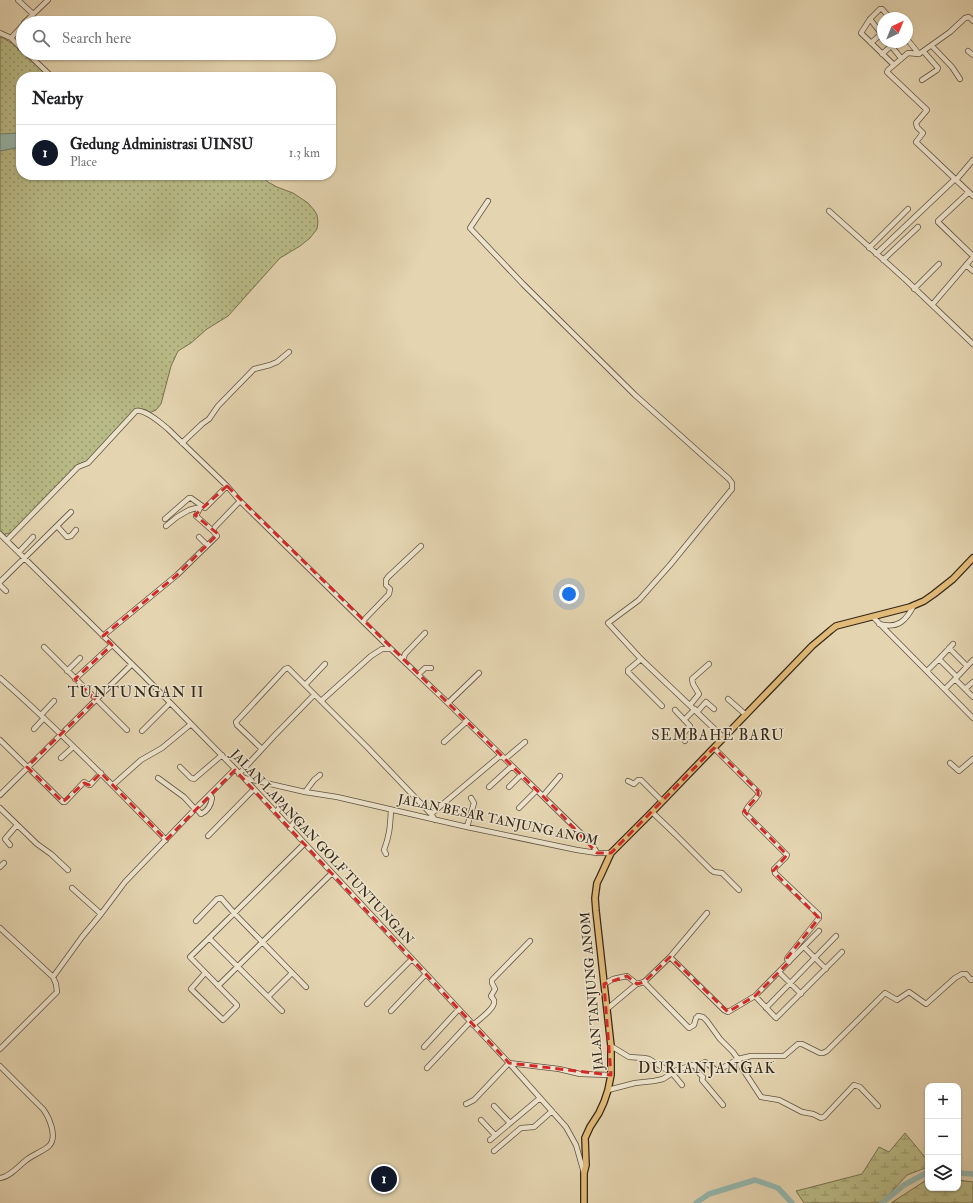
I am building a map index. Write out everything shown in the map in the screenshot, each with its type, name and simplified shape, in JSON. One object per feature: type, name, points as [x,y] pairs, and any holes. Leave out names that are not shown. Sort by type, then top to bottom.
[{"type":"main road","name":"JALAN BESAR TANJUNG ANOM","points":[[611,853],[812,646],[831,630],[842,624],[914,606],[929,598],[952,579],[973,558]]},
{"type":"main road","name":"JALAN TANJUNG ANOM","points":[[584,1173],[586,1165],[585,1138],[601,1109],[608,1090],[611,1075],[611,1046],[598,940],[596,898],[597,883],[611,853]]},
{"type":"main road","name":"JALAN LAPANGAN GOLF TUNTUNGAN","points":[[584,1173],[584,1203]]},
{"type":"street","points":[[18,0],[33,14],[48,0]]},
{"type":"street","points":[[885,12],[881,8],[870,19],[861,33],[894,65]]},
{"type":"street","points":[[932,305],[973,256],[938,222],[971,194],[916,142],[923,134],[917,127],[916,123],[927,110],[887,71],[908,53],[919,54],[924,52],[967,17],[973,21]]},
{"type":"street","points":[[870,19],[877,28]]},
{"type":"street","points":[[0,33],[11,38],[16,43]]},
{"type":"street","points":[[11,38],[16,33]]},
{"type":"street","points":[[871,43],[877,39]]},
{"type":"street","points":[[913,46],[919,54]]},
{"type":"street","points":[[932,46],[952,66],[960,79]]},
{"type":"street","points":[[882,54],[887,48]]},
{"type":"street","points":[[893,48],[901,58]]},
{"type":"street","points":[[968,51],[973,55]]},
{"type":"street","points":[[922,80],[938,68],[924,52]]},
{"type":"street","points":[[34,60],[47,72]]},
{"type":"street","points":[[876,254],[956,180],[973,160]]},
{"type":"street","points":[[488,200],[470,228],[523,284],[635,395],[730,479],[732,483],[732,489],[639,600],[608,623],[641,658],[724,738]]},
{"type":"street","points":[[869,248],[908,209]]},
{"type":"street","points":[[829,211],[973,344]]},
{"type":"street","points":[[882,260],[918,227]]},
{"type":"street","points":[[890,240],[896,248]]},
{"type":"street","points":[[914,288],[940,264]]},
{"type":"street","points":[[966,265],[973,271]]},
{"type":"street","points":[[182,443],[202,424],[209,420],[218,406],[254,369],[270,366],[289,352]]},
{"type":"street","points":[[7,540],[78,467],[88,463],[136,411],[140,410],[158,420],[227,486],[240,501],[592,844],[597,853]]},
{"type":"street","points":[[166,526],[189,510],[201,507],[205,508],[227,486]]},
{"type":"street","points":[[165,519],[189,498],[201,507]]},
{"type":"street","points":[[213,531],[240,501]]},
{"type":"street","points":[[103,636],[177,575],[216,536],[213,531],[196,516],[201,507]]},
{"type":"street","points":[[0,582],[71,512]]},
{"type":"street","points":[[57,526],[67,537],[71,536],[76,530]]},
{"type":"street","name":"JALAN LAPANGAN GOLF TUNTUNGAN","points":[[0,534],[112,644],[254,788],[304,844],[509,1063],[552,1111],[571,1135],[584,1173]]},
{"type":"street","points":[[19,552],[33,537]]},
{"type":"street","points":[[199,537],[208,545]]},
{"type":"street","points":[[363,621],[389,594],[390,590],[386,586],[386,580],[388,577],[420,546]]},
{"type":"street","points":[[0,585],[6,591]]},
{"type":"street","points":[[878,623],[889,626],[896,625],[906,619],[914,606]]},
{"type":"street","points":[[873,617],[973,718]]},
{"type":"street","points":[[403,660],[405,654],[425,633]]},
{"type":"street","points":[[75,679],[112,644]]},
{"type":"street","points":[[926,672],[951,646],[966,666]]},
{"type":"street","points":[[44,647],[127,730]]},
{"type":"street","points":[[321,701],[371,656],[382,649],[391,649]]},
{"type":"street","points":[[67,671],[80,658]]},
{"type":"street","points":[[641,658],[628,671],[662,706]]},
{"type":"street","points":[[939,659],[973,697]]},
{"type":"street","points":[[945,689],[973,660]]},
{"type":"street","points":[[0,795],[132,664]]},
{"type":"street","points":[[305,685],[324,664]]},
{"type":"street","points":[[690,705],[699,694],[693,684],[692,679],[709,664]]},
{"type":"street","points":[[262,749],[237,725],[236,722],[286,668],[288,668],[367,747],[435,820]]},
{"type":"street","points":[[418,675],[424,668],[431,668]]},
{"type":"street","points":[[448,703],[479,673]]},
{"type":"street","points":[[0,678],[43,716],[73,747],[102,773],[166,840]]},
{"type":"street","points":[[966,689],[973,682]]},
{"type":"street","points":[[241,776],[262,749],[314,695]]},
{"type":"street","points":[[728,699],[746,715]]},
{"type":"street","points":[[34,728],[54,701]]},
{"type":"street","points":[[684,720],[706,702],[714,709]]},
{"type":"street","points":[[142,732],[170,703]]},
{"type":"street","points":[[675,710],[690,726],[682,735],[685,741]]},
{"type":"street","points":[[444,742],[466,722]]},
{"type":"street","points":[[113,785],[141,760],[162,748],[191,724]]},
{"type":"street","points":[[0,740],[64,802],[84,782],[90,785],[102,773]]},
{"type":"street","points":[[504,759],[525,742]]},
{"type":"street","points":[[61,758],[73,747]]},
{"type":"street","points":[[714,748],[758,791],[758,796],[746,809],[745,813],[787,855],[786,858],[774,870],[775,872],[819,915],[819,918],[788,957],[787,959],[789,962]]},
{"type":"street","points":[[180,767],[194,779],[222,755]]},
{"type":"street","points":[[431,814],[501,755]]},
{"type":"street","points":[[950,763],[959,771],[973,759]]},
{"type":"street","points":[[490,787],[512,766]]},
{"type":"street","points":[[54,977],[82,937],[102,914],[125,882],[235,769]]},
{"type":"street","points":[[305,792],[320,775]]},
{"type":"street","points":[[509,787],[521,775]]},
{"type":"street","name":"JALAN BESAR TANJUNG ANOM","points":[[241,776],[305,792],[337,797],[467,827],[597,853],[611,853]]},
{"type":"street","points":[[543,796],[560,776]]},
{"type":"street","points":[[158,778],[184,797],[202,814],[210,806],[212,798],[210,795]]},
{"type":"street","points":[[628,781],[634,784],[638,780],[641,780],[662,801]]},
{"type":"street","points":[[208,836],[254,788]]},
{"type":"street","points":[[519,808],[537,790]]},
{"type":"street","points":[[467,827],[474,803],[471,798]]},
{"type":"street","points":[[276,813],[282,805]]},
{"type":"street","points":[[0,808],[16,825],[68,870]]},
{"type":"street","points":[[386,854],[384,850],[388,840],[391,810]]},
{"type":"street","points":[[652,812],[711,870],[722,873],[739,890]]},
{"type":"street","points":[[290,828],[298,817]]},
{"type":"street","points":[[10,845],[5,839],[16,825]]},
{"type":"street","points":[[205,973],[191,989],[223,1020],[237,1006],[190,957],[304,844]]},
{"type":"street","points":[[218,986],[332,873]]},
{"type":"street","points":[[72,888],[102,914]]},
{"type":"street","points":[[196,921],[219,898],[221,898],[306,987]]},
{"type":"street","points":[[607,1009],[636,984],[644,982],[670,957],[707,913]]},
{"type":"street","points":[[0,928],[54,977],[57,992],[0,1049]]},
{"type":"street","points":[[670,957],[727,1012],[755,996],[819,931]]},
{"type":"street","points":[[766,1008],[836,936]]},
{"type":"street","points":[[209,938],[282,1011]]},
{"type":"street","points":[[427,1068],[471,1024],[491,1009],[494,1001],[491,996],[495,989],[492,980],[530,941]]},
{"type":"street","points":[[804,947],[826,969]]},
{"type":"street","points":[[755,996],[776,1018],[842,952]]},
{"type":"street","points":[[367,1004],[412,959]]},
{"type":"street","points":[[779,972],[801,994]]},
{"type":"street","points":[[268,997],[292,973]]},
{"type":"street","points":[[392,1011],[426,974]]},
{"type":"street","points":[[696,1067],[705,1062],[717,1071],[738,1059],[751,1056],[784,1056],[798,1044],[802,1044],[823,1053],[827,1051],[885,993],[897,1000],[909,992],[926,1004],[955,978],[964,974],[971,980],[973,978]]},
{"type":"street","points":[[604,984],[613,979],[627,976],[636,984]]},
{"type":"street","points":[[644,982],[689,1028],[694,1026],[698,1016],[703,1017],[738,1059],[742,1068],[761,1097],[779,1100],[802,1112],[813,1114],[821,1118],[824,1117],[854,1085],[860,1087],[878,1106]]},
{"type":"street","points":[[424,1047],[458,1010]]},
{"type":"street","points":[[611,1046],[629,1057],[649,1059],[672,1073],[682,1085]]},
{"type":"street","points":[[466,1104],[474,1100],[509,1063],[559,1069],[580,1074],[611,1075]]},
{"type":"street","points":[[608,1090],[635,1083],[663,1079],[685,1066],[694,1065],[703,1077],[702,1080],[723,1105]]},
{"type":"street","points":[[0,1066],[43,1109],[48,1117],[53,1135],[50,1145],[29,1158],[6,1176],[0,1178]]},
{"type":"street","points":[[490,1140],[540,1098]]},
{"type":"street","points":[[494,1106],[510,1123]]},
{"type":"street","points":[[494,1151],[521,1128],[534,1127],[552,1111]]},
{"type":"street","points":[[481,1120],[496,1135]]},
{"type":"highlighted area","points":[[227,486],[559,812],[597,853],[611,853],[714,748],[758,791],[758,796],[744,811],[787,855],[773,871],[819,918],[787,958],[788,963],[755,996],[728,1012],[670,957],[644,982],[637,984],[627,976],[604,984],[611,1075],[509,1063],[235,770],[166,840],[101,773],[89,785],[84,783],[63,802],[27,767],[96,700],[75,679],[112,645],[103,636],[177,575],[218,534],[195,515]]},
{"type":"green space","points":[[0,37],[6,39],[16,47],[16,60],[31,60],[44,72],[16,72],[16,180],[266,180],[277,187],[293,193],[308,203],[317,215],[318,222],[317,229],[310,238],[280,258],[228,316],[207,329],[191,343],[178,351],[171,366],[161,404],[156,410],[149,413],[139,408],[135,409],[88,461],[79,464],[15,530],[8,534],[0,534]]},
{"type":"green space","points":[[905,1133],[925,1157],[925,1168],[907,1175],[881,1203],[804,1203],[796,1191],[862,1174],[879,1147],[889,1152]]},
{"type":"green space","points":[[961,1180],[973,1182],[973,1203],[891,1203],[925,1181],[925,1191],[961,1191]]},
{"type":"water","points":[[16,133],[16,148],[0,151],[0,134]]},
{"type":"waterway","points":[[961,1173],[973,1174]]},
{"type":"waterway","points":[[882,1203],[904,1185],[925,1174]]},
{"type":"waterway","points":[[696,1203],[709,1194],[755,1180],[778,1188],[792,1203]]},
{"type":"place","name":"Gedung Administrasi UINSU","points":[[384,1179]]},
{"type":"district","name":"TUNTUNGAN II","points":[[136,692]]},
{"type":"district","name":"SEMBAHE BARU","points":[[718,735]]},
{"type":"district","name":"DURIANJANGAK","points":[[707,1068]]}]
